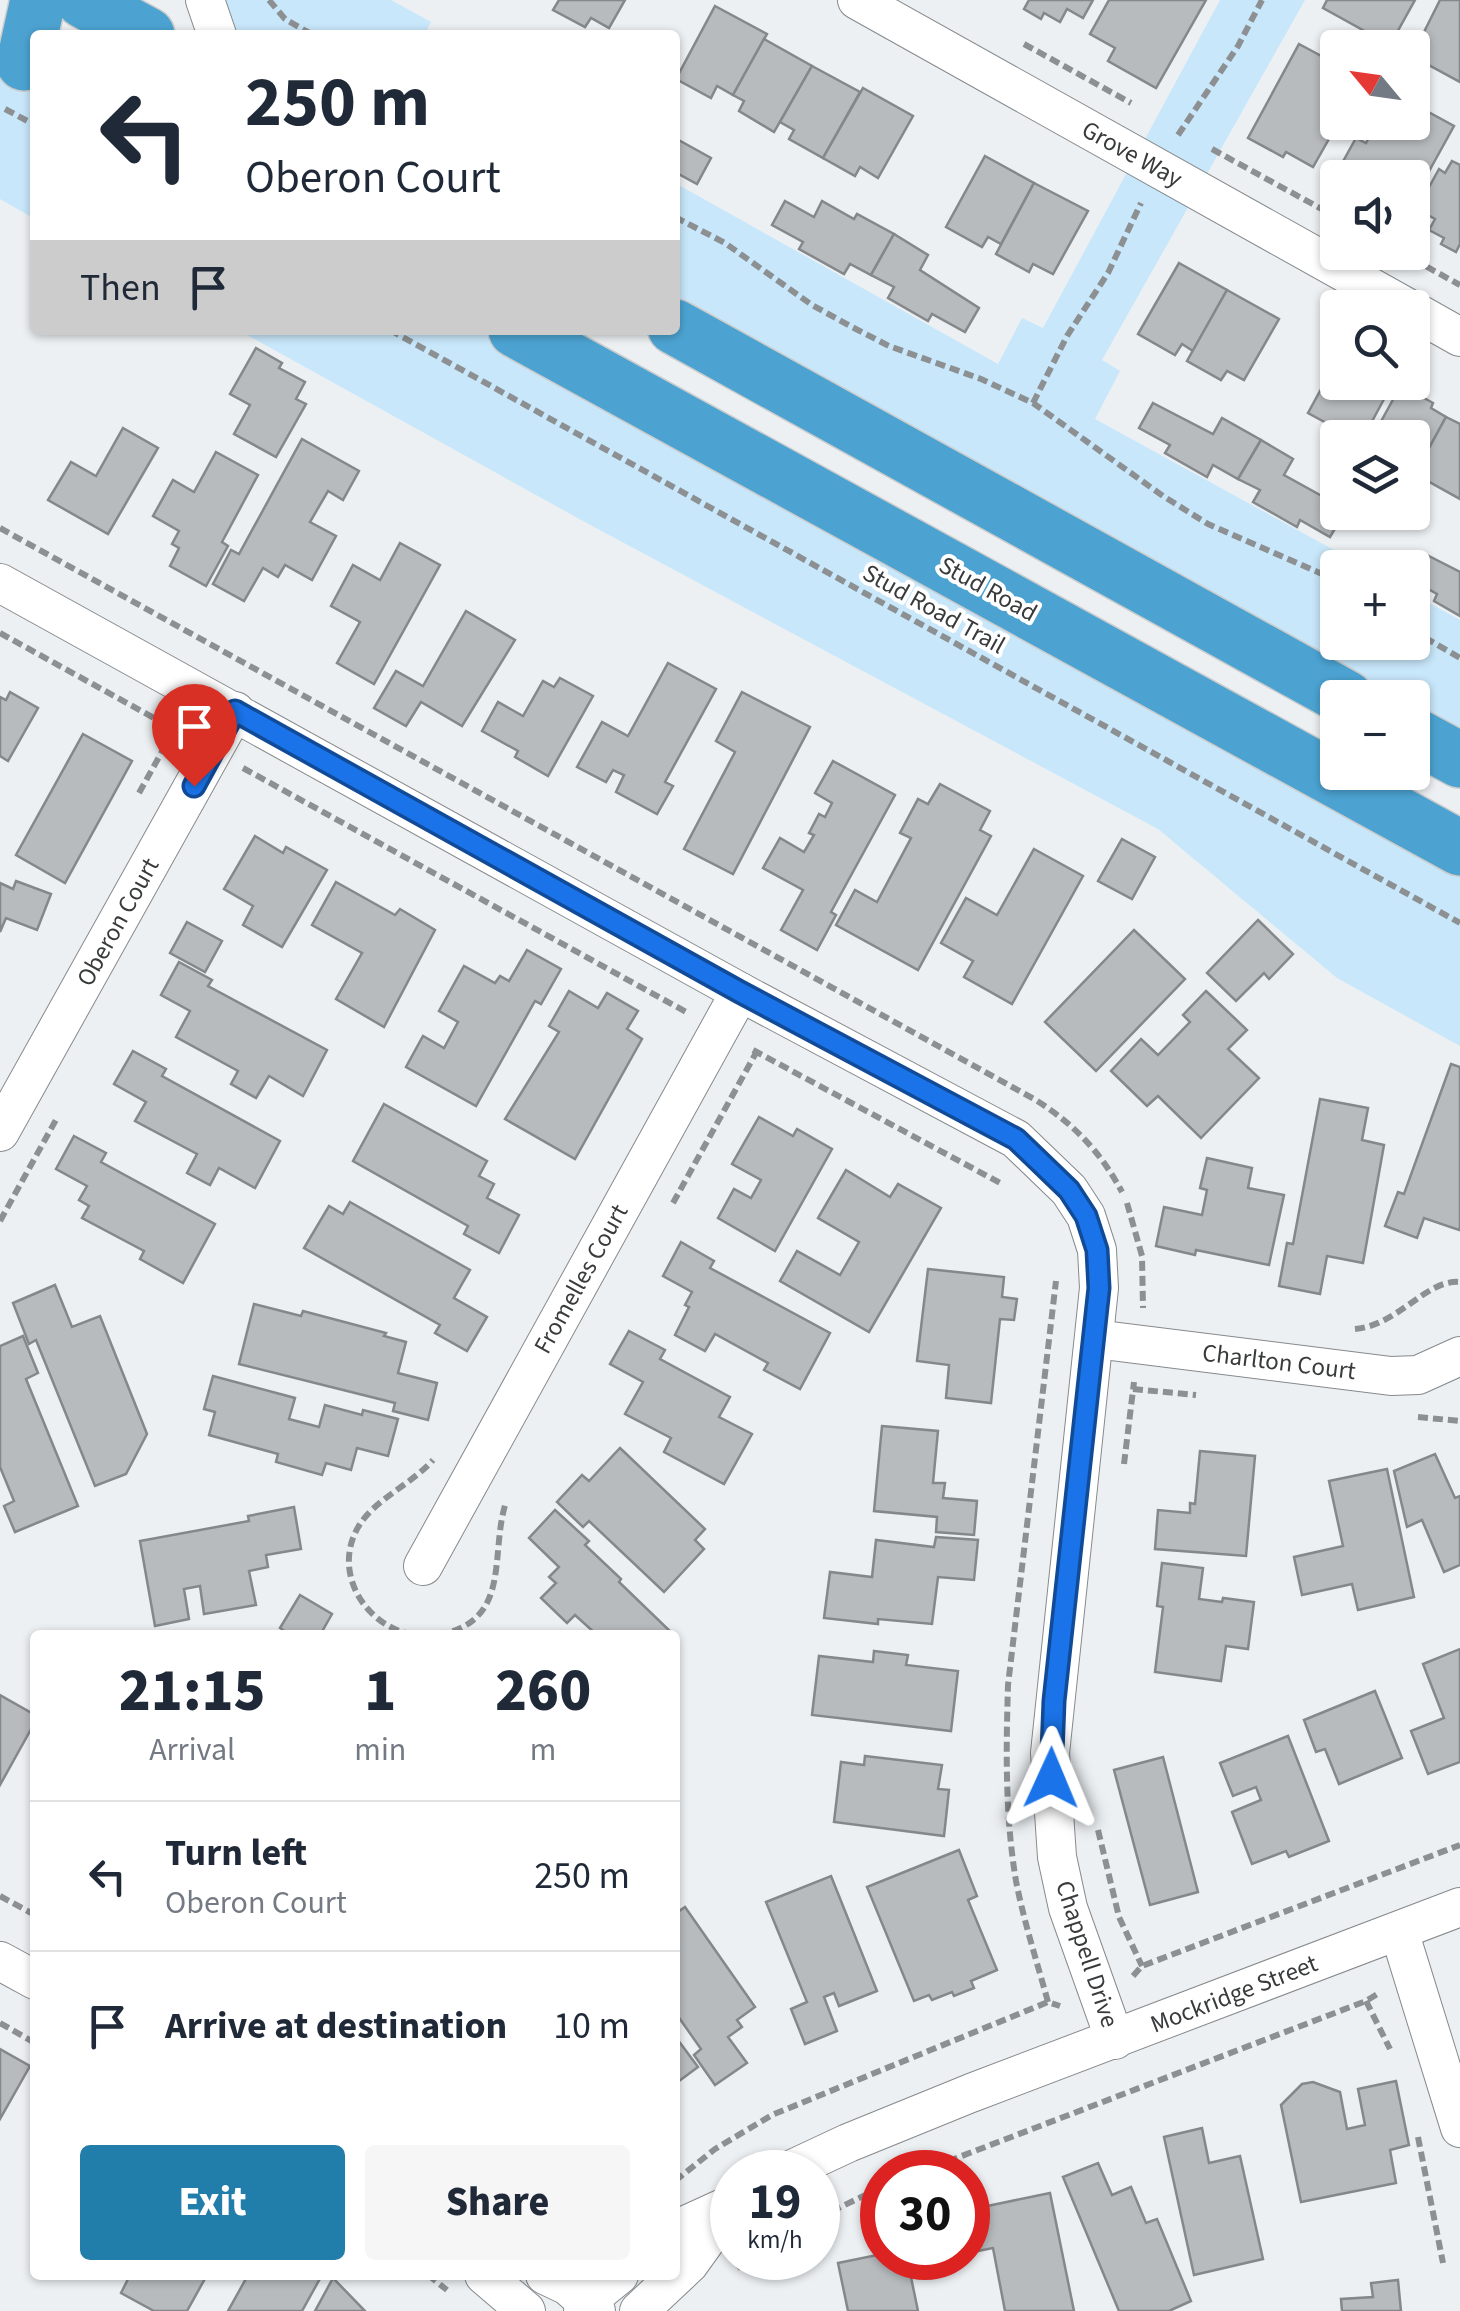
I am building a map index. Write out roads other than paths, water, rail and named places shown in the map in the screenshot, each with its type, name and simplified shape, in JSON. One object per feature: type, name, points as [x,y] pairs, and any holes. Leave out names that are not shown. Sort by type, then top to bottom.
[{"type":"highway","points":[[31,30],[38,0]]},
{"type":"highway","points":[[55,30],[84,0],[138,30]]},
{"type":"highway","points":[[24,63],[30,36]]},
{"type":"highway","points":[[680,329],[1320,684]]},
{"type":"highway","name":"Stud Road","points":[[525,335],[1460,848]]},
{"type":"highway","points":[[1430,744],[1460,760]]},
{"type":"street","points":[[205,0],[215,30]]},
{"type":"street","name":"Grove Way","points":[[857,0],[1376,290]]},
{"type":"street","name":"Grove Way","points":[[1430,320],[1460,336]]},
{"type":"street","name":"Chappell Drive","points":[[0,583],[740,992],[1016,1139],[1069,1190],[1086,1216],[1097,1250],[1099,1288],[1054,1701],[1051,1786],[1057,1857],[1068,1908],[1115,2040]]},
{"type":"street","name":"Oberon Court","points":[[0,1132],[235,711]]},
{"type":"street","name":"Fromelles Court","points":[[423,1566],[740,992]]},
{"type":"street","name":"Charlton Court","points":[[1095,1340],[1391,1376],[1418,1375],[1460,1356]]},
{"type":"street","name":"Mockridge Street","points":[[833,2150],[1460,1906]]},
{"type":"street","points":[[1399,1930],[1460,2128]]},
{"type":"street","points":[[0,1961],[30,1977]]},
{"type":"street","points":[[680,2228],[710,2214]]},
{"type":"street","points":[[680,2272],[710,2235]]},
{"type":"street","points":[[490,2280],[526,2311]]},
{"type":"street","points":[[555,2280],[568,2286],[589,2308],[614,2280]]},
{"type":"street","points":[[639,2311],[672,2280]]}]
